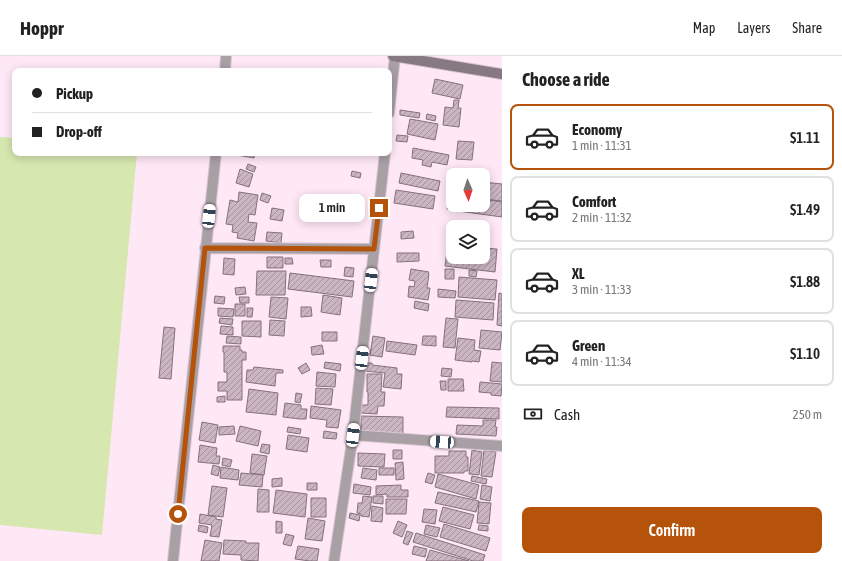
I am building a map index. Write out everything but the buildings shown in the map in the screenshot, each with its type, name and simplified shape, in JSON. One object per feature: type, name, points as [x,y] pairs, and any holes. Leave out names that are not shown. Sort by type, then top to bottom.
[{"type":"street","points":[[225,68],[226,56]]},
{"type":"street","points":[[392,79],[394,56],[502,74]]},
{"type":"street","points":[[173,561],[216,156]]},
{"type":"street","points":[[334,561],[353,435],[385,156]]},
{"type":"street","points":[[205,248],[374,249]]},
{"type":"street","points":[[353,435],[502,446]]},
{"type":"green space","points":[[0,137],[12,138],[12,156],[137,156],[102,535],[0,525]]},
{"type":"route","points":[[178,514],[205,248],[374,249],[379,208]]}]
